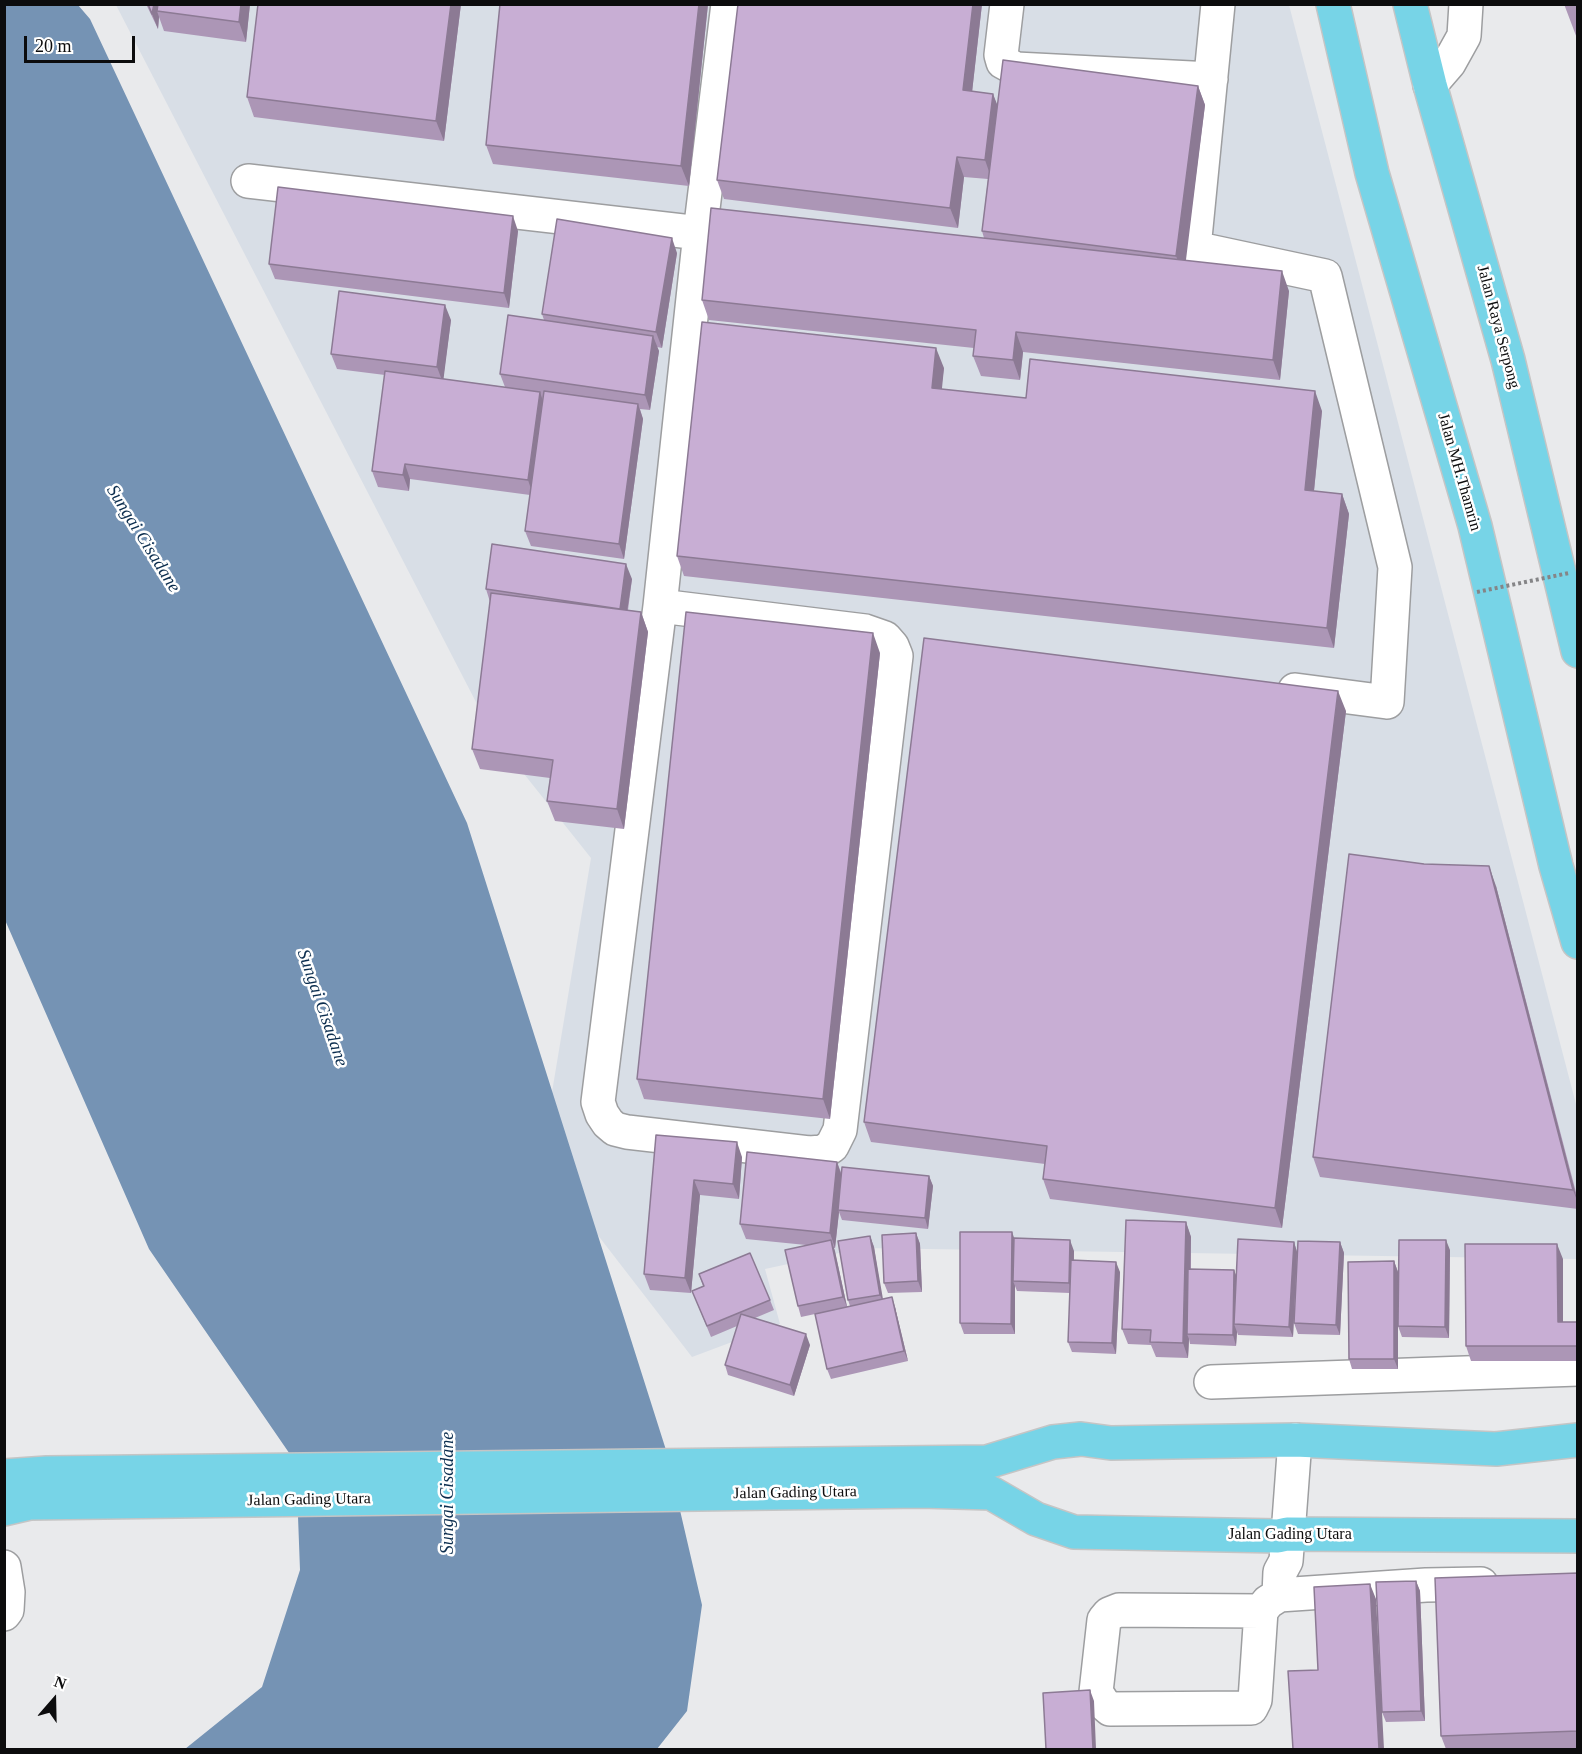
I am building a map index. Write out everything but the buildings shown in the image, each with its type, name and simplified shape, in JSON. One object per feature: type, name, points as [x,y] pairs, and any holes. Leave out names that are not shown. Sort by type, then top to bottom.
[{"type":"main road","name":"Jalan MH.Thamrin","points":[[1333,4],[1372,173],[1475,526],[1553,855],[1578,942]]},
{"type":"main road","name":"Jalan Raya Serpong","points":[[1410,4],[1430,85],[1508,360],[1578,651]]},
{"type":"main road","name":"Jalan Gading Utara","points":[[17,1506],[919,1476],[987,1461],[1053,1442],[1081,1439],[1111,1443],[1295,1440],[1496,1449],[1578,1440]]},
{"type":"main road","name":"Jalan Gading Utara","points":[[4,1476],[47,1473],[919,1476],[991,1493],[1036,1518],[1074,1532],[1578,1536]]},
{"type":"street","points":[[660,606],[865,631],[885,638],[892,646],[896,656],[840,1130],[832,1146],[823,1152],[808,1153],[627,1132],[615,1129],[608,1123],[598,1102],[660,606],[700,233],[728,4]]},
{"type":"street","points":[[1006,4],[1001,55],[1003,62],[1016,69],[1211,79]]},
{"type":"street","points":[[1218,4],[1194,248],[1325,276],[1395,567],[1387,702],[1271,687]]},
{"type":"street","points":[[1430,85],[1449,63],[1464,36],[1466,4]]},
{"type":"street","points":[[248,182],[700,233]]},
{"type":"street","points":[[1211,1382],[1578,1369]]},
{"type":"street","points":[[1295,1440],[1279,1535],[1286,1561],[1274,1593],[1255,1700],[1251,1708],[1110,1709],[1096,1692],[1104,1620],[1109,1614],[1119,1610],[1274,1593],[1506,1583]]},
{"type":"street","points":[[4,1567],[8,1592],[7,1610],[4,1614]]},
{"type":"path","points":[[1477,592],[1569,573]]},
{"type":"shaded area","points":[[116,5],[1289,5],[1577,1108],[1577,1259],[862,1248],[765,1269],[780,1324],[692,1357],[580,1212],[548,1116],[591,858],[493,735]]},
{"type":"water","name":"Sungai Cisadane","points":[[4,5],[78,5],[90,19],[467,823],[666,1450],[702,1605],[687,1711],[657,1749],[185,1749],[262,1687],[300,1570],[296,1463],[149,1249],[5,920]]}]
